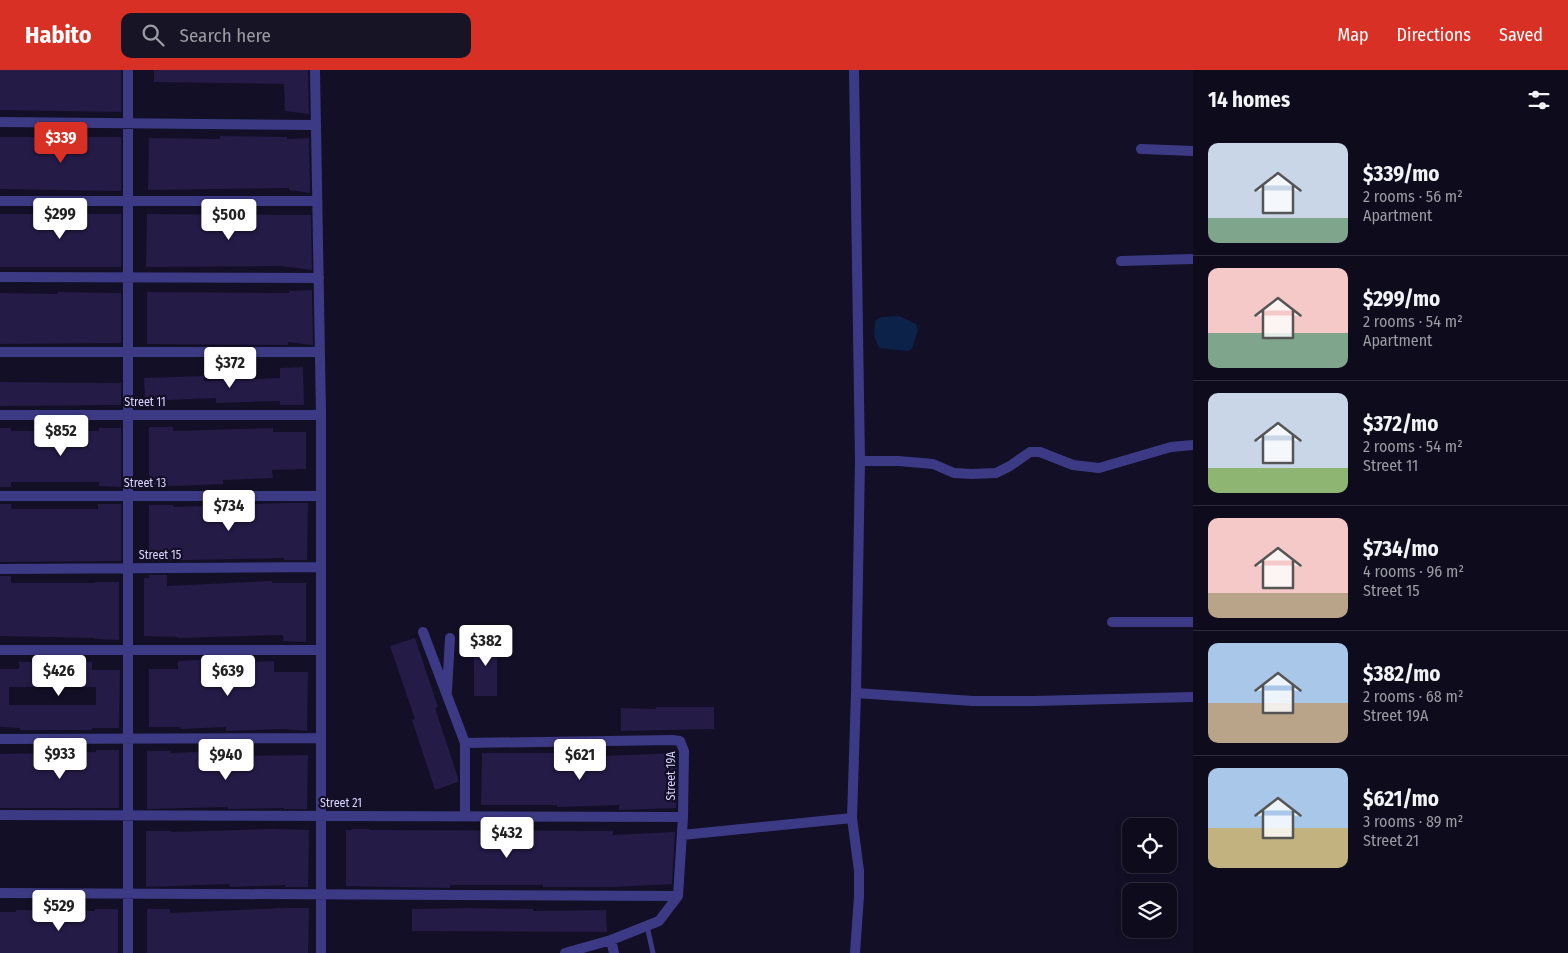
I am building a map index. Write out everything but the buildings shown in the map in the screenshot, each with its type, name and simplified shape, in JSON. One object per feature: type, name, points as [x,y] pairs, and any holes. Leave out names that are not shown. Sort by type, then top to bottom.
[{"type":"street","points":[[128,70],[128,953]]},
{"type":"street","points":[[315,70],[321,415],[321,953]]},
{"type":"street","points":[[854,70],[860,461],[852,818],[859,871],[855,953]]},
{"type":"street","points":[[0,122],[316,125]]},
{"type":"street","points":[[1141,149],[1193,151]]},
{"type":"street","points":[[0,200],[317,201]]},
{"type":"street","points":[[1121,261],[1193,259]]},
{"type":"street","points":[[0,277],[318,278]]},
{"type":"street","points":[[0,352],[320,352]]},
{"type":"street","name":"Street 11","points":[[0,415],[321,415]]},
{"type":"street","points":[[860,461],[898,461],[932,464],[954,473],[996,473],[1030,452],[1040,452],[1073,465],[1099,468],[1172,447],[1193,445]]},
{"type":"street","name":"Street 13","points":[[0,496],[321,496]]},
{"type":"street","name":"Street 15","points":[[0,569],[321,567]]},
{"type":"street","points":[[1112,622],[1193,622]]},
{"type":"street","points":[[423,632],[465,743],[465,816]]},
{"type":"street","points":[[447,695],[450,638]]},
{"type":"street","points":[[0,650],[321,650]]},
{"type":"street","points":[[856,693],[973,701],[1193,697]]},
{"type":"street","points":[[0,739],[321,738]]},
{"type":"street","name":"Street 19A","points":[[465,743],[680,741],[684,751],[683,818]]},
{"type":"street","name":"Street 21","points":[[0,815],[683,818]]},
{"type":"street","points":[[565,953],[611,940],[659,921],[678,896],[683,818]]},
{"type":"street","points":[[682,835],[852,818]]},
{"type":"street","points":[[0,893],[678,896]]},
{"type":"street","points":[[611,940],[614,953]]},
{"type":"lane","points":[[647,926],[653,953]]},
{"type":"water","points":[[899,316],[916,324],[918,330],[912,349],[908,351],[879,348],[874,336],[875,321],[882,317]]}]
